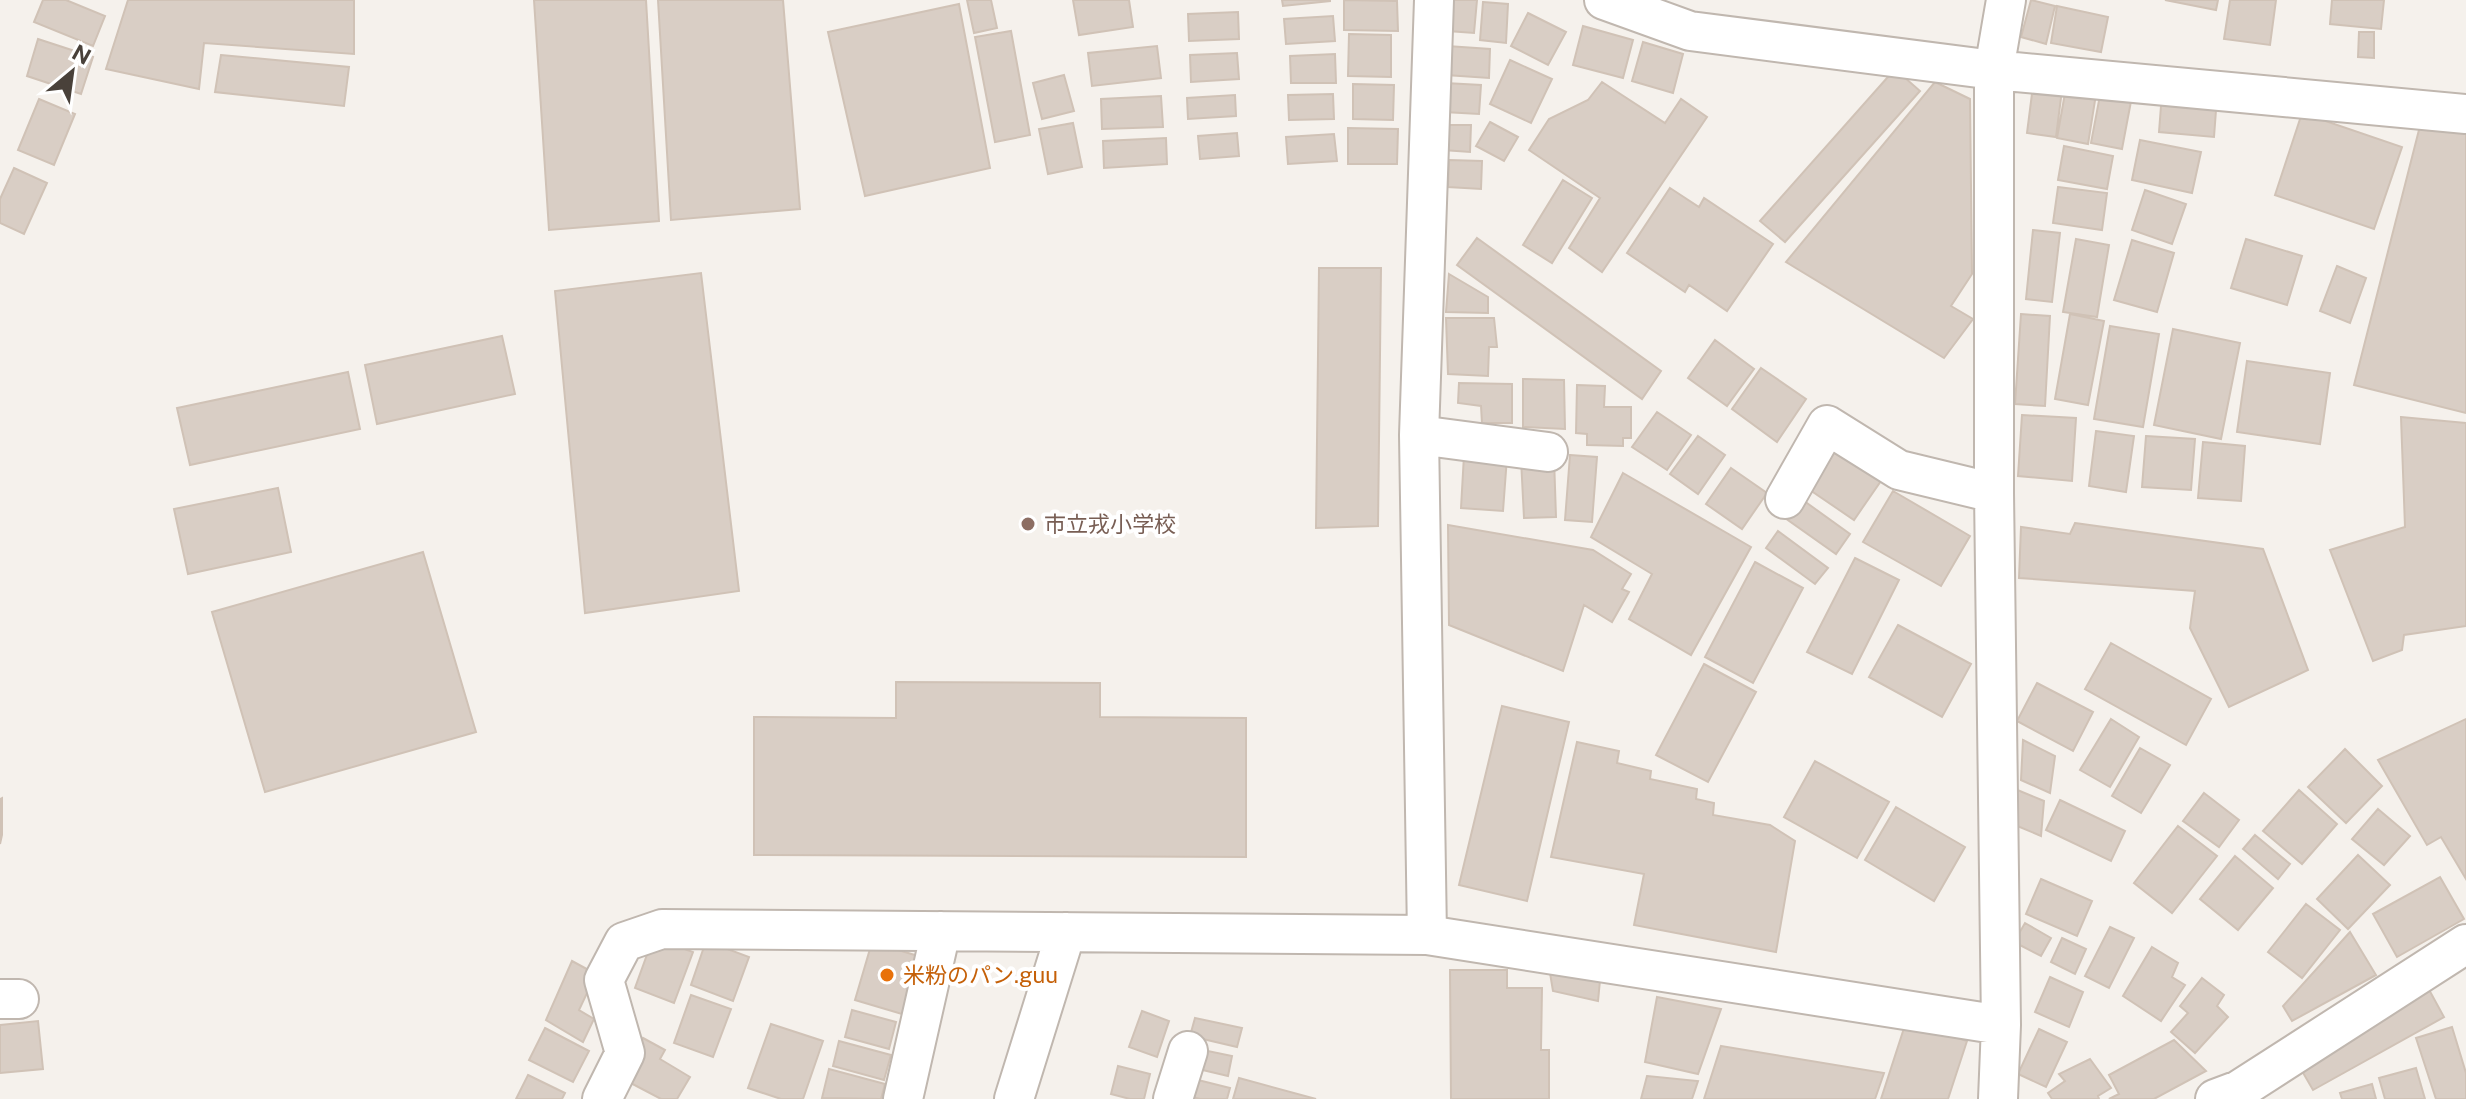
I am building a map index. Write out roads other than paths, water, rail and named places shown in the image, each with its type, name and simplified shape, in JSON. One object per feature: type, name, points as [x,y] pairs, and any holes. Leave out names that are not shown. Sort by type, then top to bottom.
[{"type":"street","points":[[1427,935],[1419,435],[1434,0]]},
{"type":"street","points":[[1604,0],[1690,31],[1994,70],[2466,114]]},
{"type":"street","points":[[1998,1099],[2001,1025],[1994,493],[1994,70],[2006,0]]},
{"type":"street","points":[[1785,499],[1827,425],[1899,470],[1994,493]]},
{"type":"street","points":[[1419,435],[1548,452]]},
{"type":"street","points":[[602,1099],[625,1053],[604,980],[624,942],[662,929],[1427,935],[2001,1025]]},
{"type":"street","points":[[903,1099],[941,931]]},
{"type":"street","points":[[1014,1099],[1066,932]]},
{"type":"street","points":[[2234,1096],[2466,944]]},
{"type":"street","points":[[1173,1099],[1188,1051]]},
{"type":"place","name":"市立戎小学校","points":[[1028,524]]},
{"type":"place","name":"米粉のパン.guu","points":[[887,975]]}]
